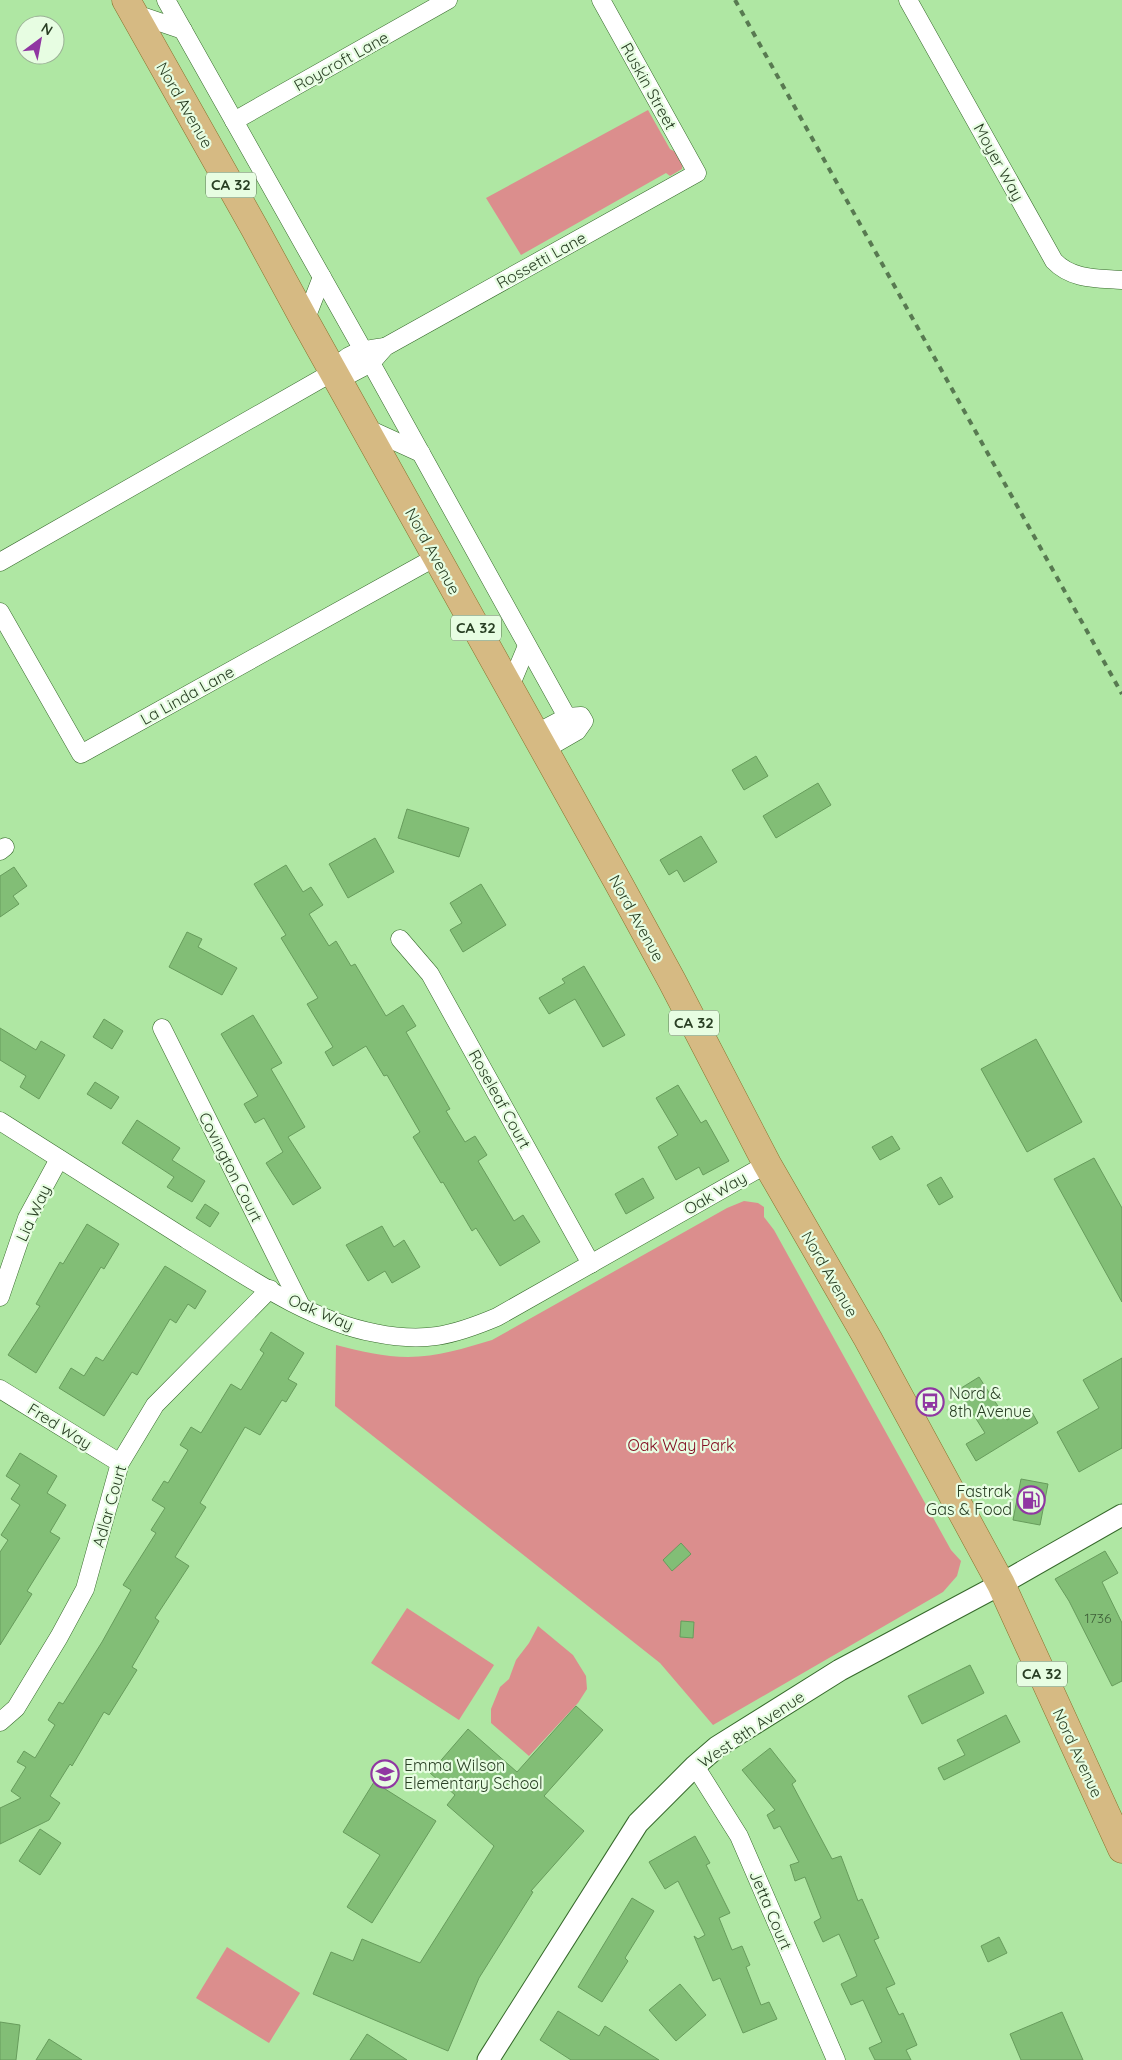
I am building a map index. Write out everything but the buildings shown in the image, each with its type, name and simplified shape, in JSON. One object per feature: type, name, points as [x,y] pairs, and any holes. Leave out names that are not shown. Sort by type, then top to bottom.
[{"type":"main road","name":"Nord Avenue","points":[[129,7],[255,229],[363,427],[672,981],[767,1164],[868,1339],[1001,1584],[1122,1849]]},
{"type":"street","points":[[166,0],[367,356],[527,646],[577,718],[577,731],[539,742]]},
{"type":"street","name":"Roycroft Lane","points":[[234,121],[448,0]]},
{"type":"street","name":"Ruskin Street","points":[[601,0],[697,172]]},
{"type":"street","name":"Moyer Way","points":[[908,0],[1054,261],[1061,268],[1078,276],[1122,280]]},
{"type":"street","points":[[129,7],[183,30]]},
{"type":"street","name":"Rossetti Lane","points":[[333,372],[350,374],[367,356],[697,172]]},
{"type":"street","points":[[305,321],[322,277]]},
{"type":"street","points":[[0,562],[333,372]]},
{"type":"street","points":[[363,427],[421,453]]},
{"type":"street","name":"La Linda Lane","points":[[0,612],[81,754],[436,557]]},
{"type":"street","points":[[510,689],[527,646]]},
{"type":"street","name":"Roseleaf Court","points":[[400,939],[430,974],[591,1264]]},
{"type":"street","name":"Covington Court","points":[[162,1028],[301,1306]]},
{"type":"street","name":"Oak Way","points":[[0,1121],[270,1289],[301,1306],[337,1322],[375,1333],[422,1337],[444,1336],[467,1330],[497,1318],[767,1164]]},
{"type":"street","name":"Lia Way","points":[[0,1297],[27,1218],[59,1159]]},
{"type":"street","name":"Adlar Court","points":[[0,1722],[16,1708],[59,1637],[85,1589],[120,1463],[155,1405],[270,1289]]},
{"type":"street","name":"Fred Way","points":[[0,1389],[120,1463]]},
{"type":"street","name":"West 8th Avenue","points":[[491,2059],[638,1823],[695,1766],[717,1747],[840,1670],[1001,1584],[1122,1515]]},
{"type":"street","name":"Jetta Court","points":[[695,1766],[739,1836],[836,2060]]},
{"type":"green space","points":[[648,110],[670,149],[679,154],[683,161],[682,169],[670,176],[666,173],[521,255],[486,198]]},
{"type":"green space","name":"Oak Way Park","points":[[744,1201],[758,1203],[764,1207],[764,1217],[774,1230],[951,1550],[961,1561],[957,1576],[943,1592],[713,1725],[660,1663],[335,1406],[336,1345],[381,1355],[419,1357],[440,1354],[492,1340],[727,1208]]},
{"type":"green space","points":[[407,1608],[494,1665],[459,1720],[371,1663]]},
{"type":"green space","points":[[538,1626],[573,1655],[586,1676],[587,1689],[578,1703],[529,1756],[491,1723],[491,1709],[500,1687],[509,1679],[516,1660],[529,1643]]},
{"type":"green space","points":[[227,1947],[300,1993],[269,2043],[196,1998]]},
{"type":"railway","points":[[735,0],[1122,694]]},
{"type":"place","name":"Nord & 8th Avenue","points":[[930,1402]]},
{"type":"place","name":"Fastrak Gas & Food","points":[[1031,1500]]},
{"type":"place","name":"Emma Wilson Elementary School","points":[[385,1774]]}]
